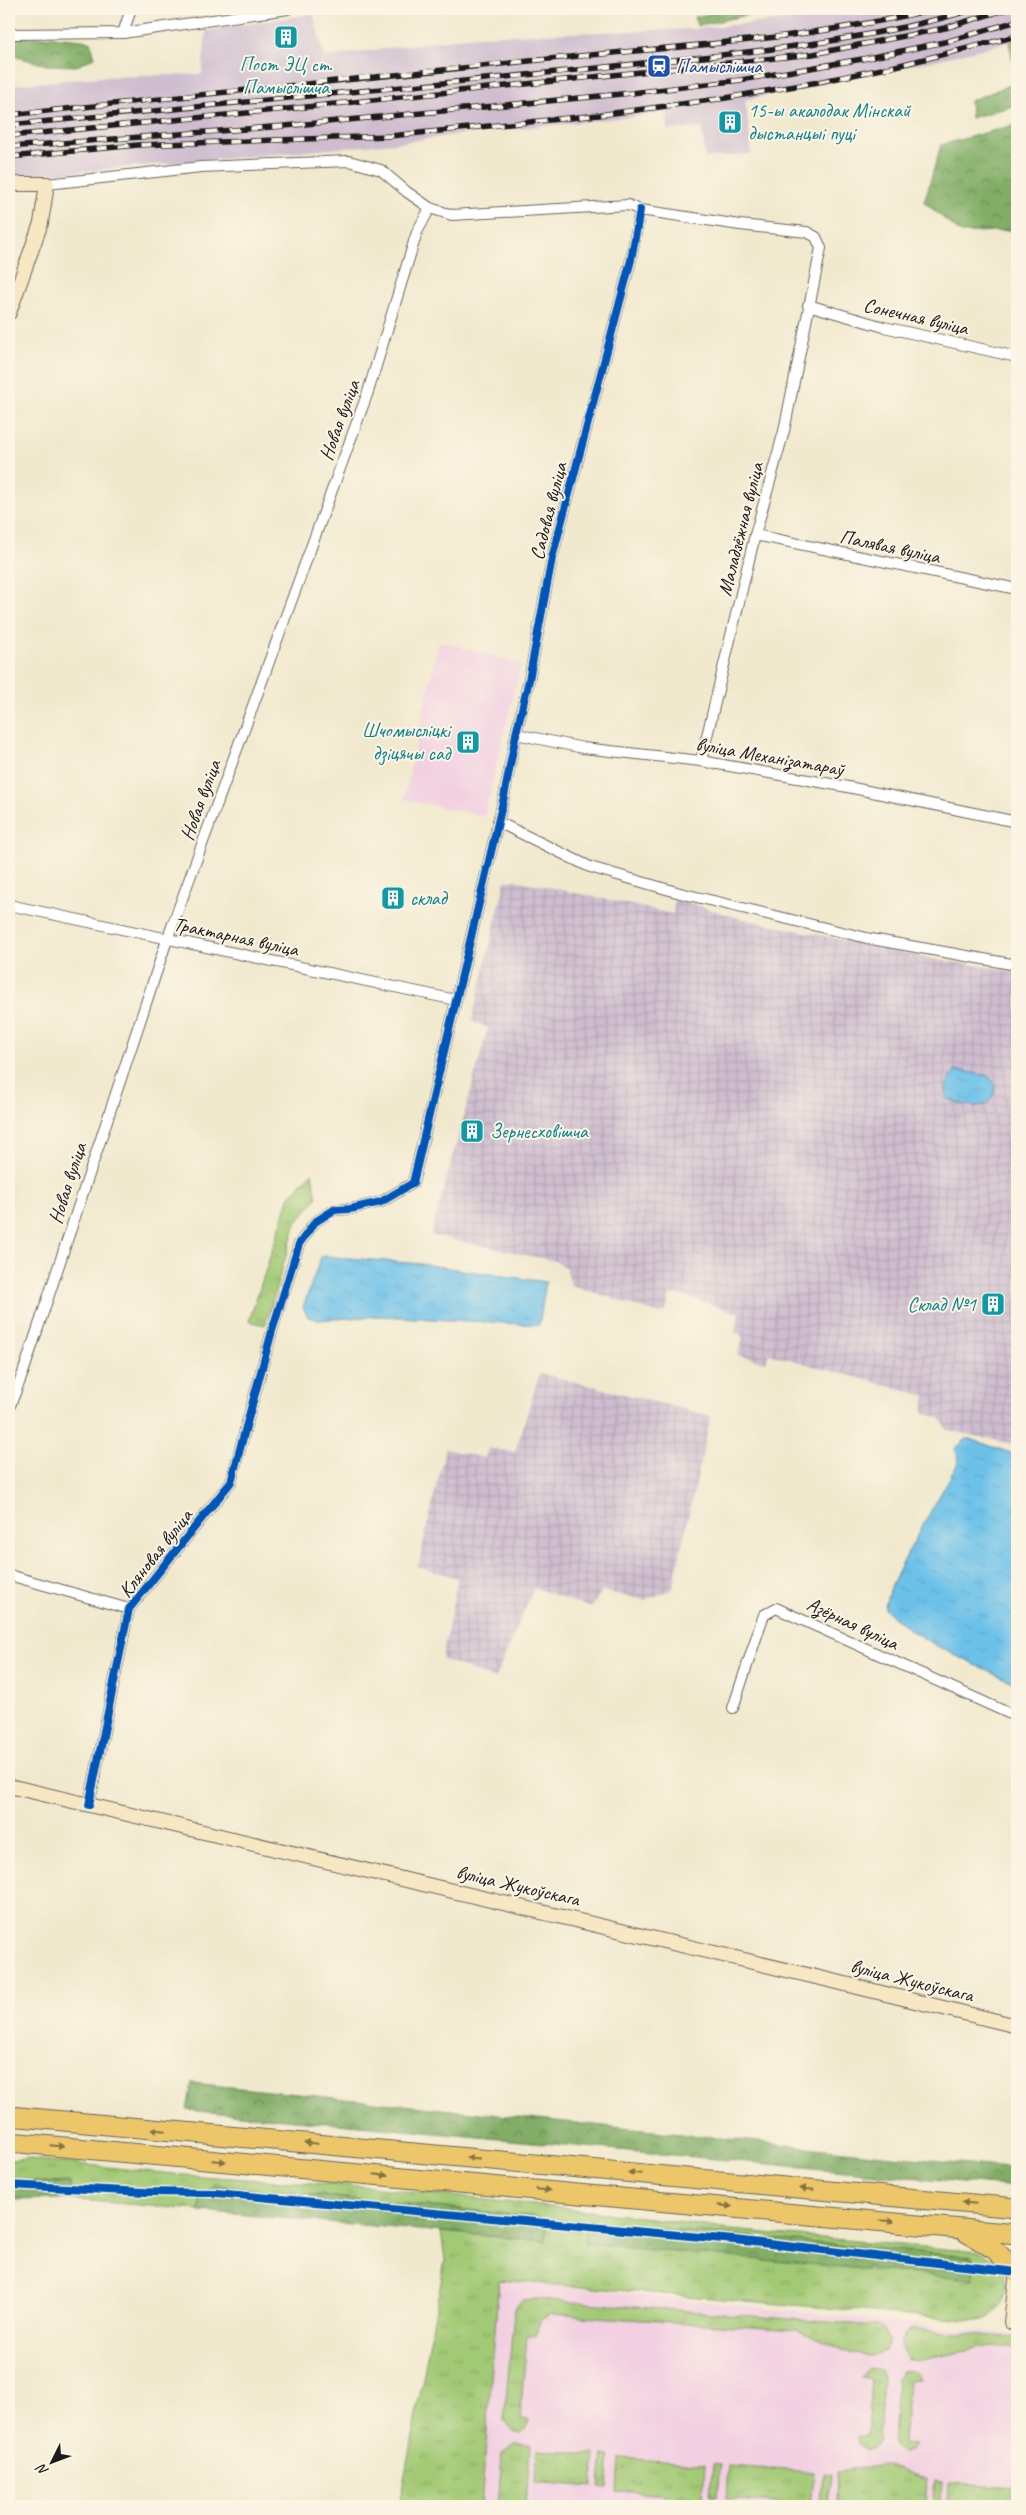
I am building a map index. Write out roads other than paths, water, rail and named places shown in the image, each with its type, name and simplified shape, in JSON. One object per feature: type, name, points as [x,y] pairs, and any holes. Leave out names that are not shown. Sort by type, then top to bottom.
[{"type":"highway","points":[[9,2116],[1017,2208]]},
{"type":"highway","points":[[9,2142],[1017,2234]]},
{"type":"highway","points":[[959,2228],[995,2250],[1017,2272]]},
{"type":"street","points":[[123,33],[131,9]]},
{"type":"street","points":[[9,34],[123,33],[288,9]]},
{"type":"street","points":[[9,184],[47,184],[201,166],[349,161],[381,170],[430,208],[452,215],[607,205],[628,205],[640,210]]},
{"type":"street","points":[[9,314],[41,223],[47,184]]},
{"type":"street","name":"Новая вуліца","points":[[9,1408],[23,1374],[168,940],[368,392],[417,232],[430,208]]},
{"type":"street","name":"Маладзёжная вуліца","points":[[640,210],[740,226],[807,232],[816,237],[821,248],[784,431],[755,536],[701,761]]},
{"type":"street","name":"Садовая вуліца","points":[[456,1000],[529,680],[552,558],[631,260],[640,210]]},
{"type":"street","name":"Сонечная вуліца","points":[[808,305],[884,327],[1017,357]]},
{"type":"street","name":"Палявая вуліца","points":[[755,536],[1017,589]]},
{"type":"street","name":"вуліца Механізатараў","points":[[516,734],[583,748],[701,761],[848,787],[1017,822]]},
{"type":"street","points":[[498,822],[590,866],[680,893],[870,939],[1017,965]]},
{"type":"street","name":"Трактарная вуліца","points":[[9,905],[456,1000]]},
{"type":"street","name":"Кляновая вуліца","points":[[89,1805],[129,1609],[231,1482],[272,1331],[299,1244],[314,1222],[334,1210],[350,1209],[381,1202],[413,1183],[456,1000]]},
{"type":"street","points":[[9,1575],[129,1609]]},
{"type":"street","name":"Азёрная вуліца","points":[[733,1708],[764,1615],[776,1608],[1017,1717]]},
{"type":"street","name":"вуліца Жукоўскага","points":[[9,1786],[1017,2026]]},
{"type":"street","points":[[1017,2272],[1011,2322],[1017,2323]]},
{"type":"water","points":[[956,1070],[988,1076],[995,1084],[993,1096],[988,1103],[970,1106],[947,1098],[946,1090],[948,1083]]},
{"type":"water","points":[[321,1257],[421,1264],[546,1282],[539,1325],[380,1316],[318,1320],[308,1317],[303,1307]]},
{"type":"water","points":[[966,1439],[1017,1455],[1017,1684],[929,1642],[897,1620],[885,1609],[887,1598],[903,1561],[957,1465],[959,1459],[955,1449]]},
{"type":"railway","points":[[9,115],[414,72],[743,41],[887,20],[934,9]]},
{"type":"railway","points":[[9,125],[740,53],[882,32],[974,9]]},
{"type":"railway","points":[[9,136],[813,54],[945,28],[1007,9]]},
{"type":"railway","points":[[9,147],[285,126],[632,93],[741,80],[868,58],[949,41],[1017,21]]},
{"type":"railway","points":[[9,157],[138,145],[390,136],[599,115],[726,98],[813,83],[892,67],[1017,36]]},
{"type":"place","name":"Пост ЭЦ ст. Памыслішча","points":[[286,37]]},
{"type":"place","name":"Памыслішча","points":[[659,66]]},
{"type":"place","name":"15-ы акалодак Мінскай дыстанцыі пуці","points":[[730,122]]},
{"type":"place","name":"Шчомысліцкі дзіцячы сад","points":[[468,742]]},
{"type":"place","name":"склад","points":[[393,898]]},
{"type":"place","name":"Зернесховішча","points":[[472,1131]]},
{"type":"place","name":"Склад №1","points":[[993,1304]]}]
